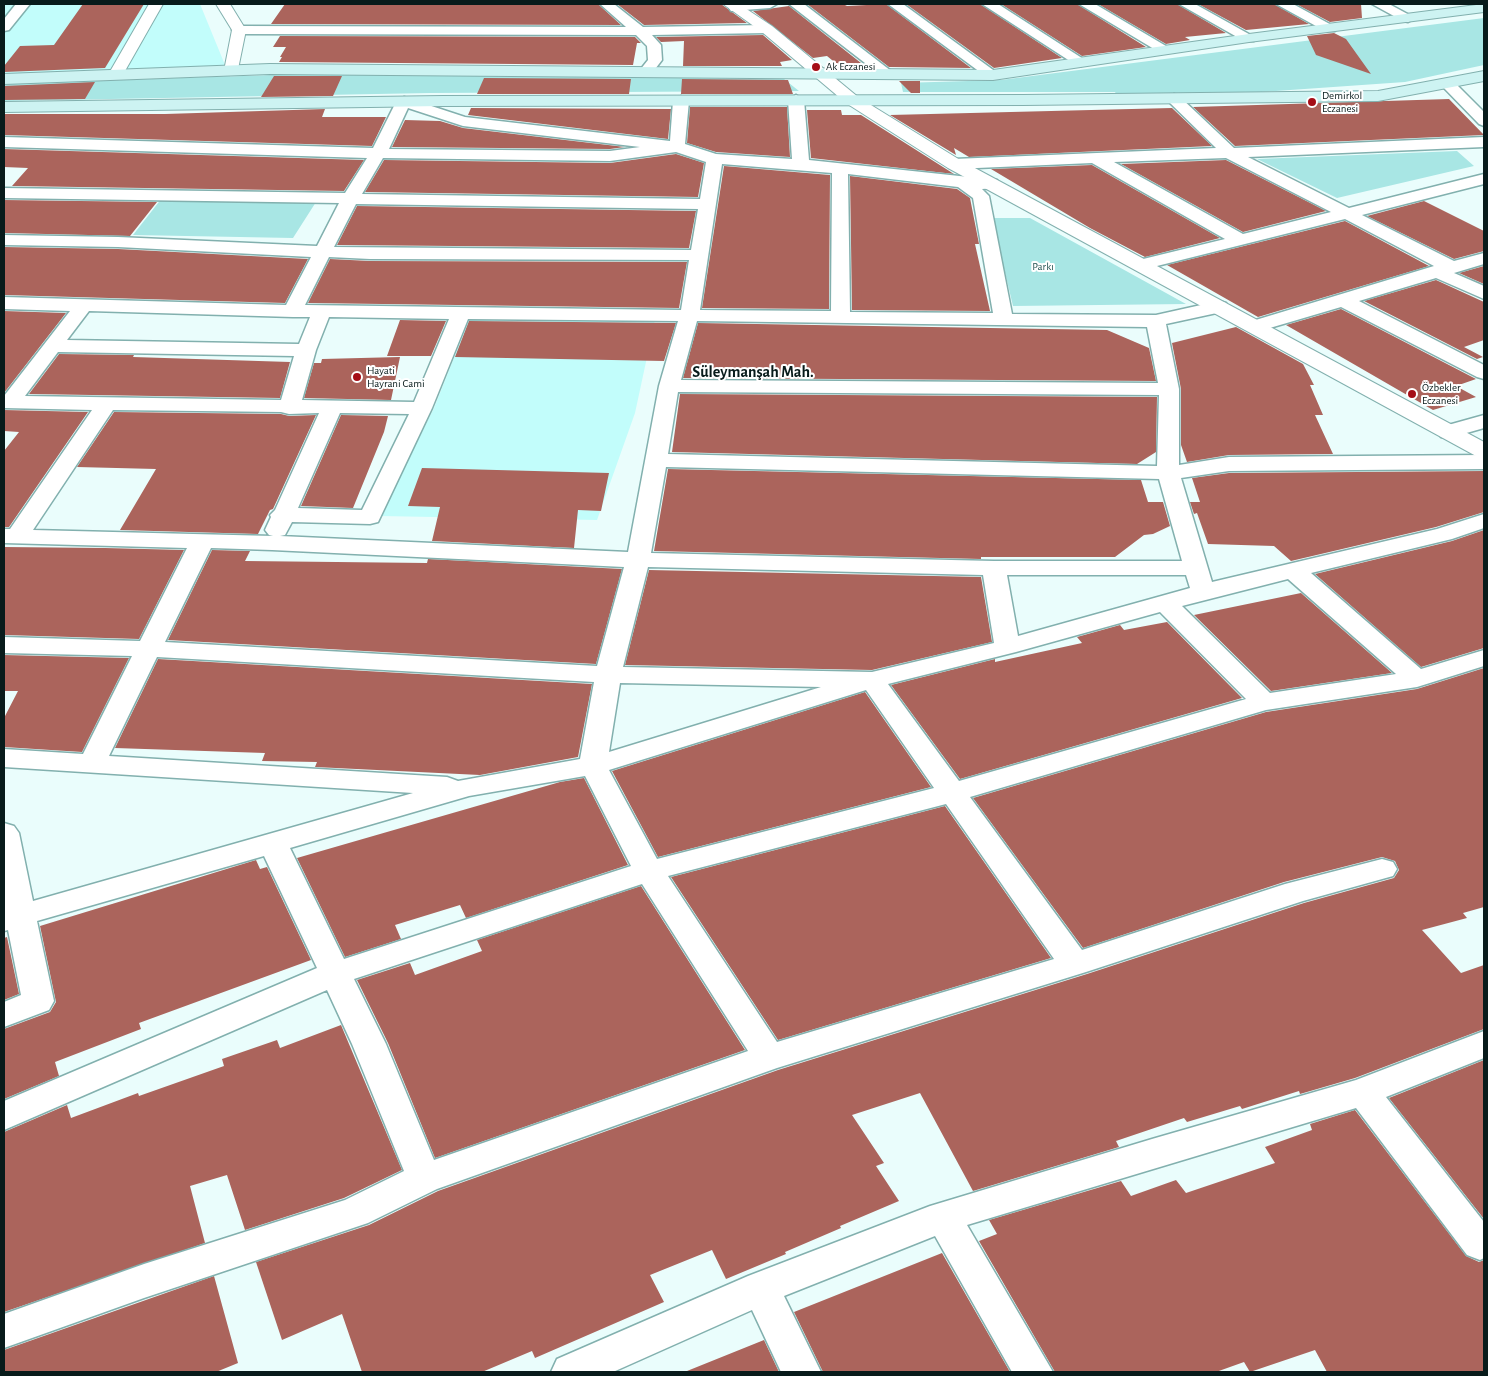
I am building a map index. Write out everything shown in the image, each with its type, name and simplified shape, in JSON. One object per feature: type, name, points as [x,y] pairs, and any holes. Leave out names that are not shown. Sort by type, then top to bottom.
[{"type":"main road","points":[[4,79],[270,69],[647,70],[824,75],[993,75],[1249,38],[1484,7]]},
{"type":"main road","points":[[4,107],[404,102],[1378,96],[1484,76]]},
{"type":"street","points":[[116,75],[156,4]]},
{"type":"street","points":[[223,4],[239,30],[232,71]]},
{"type":"street","points":[[606,4],[640,31],[654,45],[655,60],[647,70]]},
{"type":"street","points":[[733,6],[770,4]]},
{"type":"street","points":[[796,4],[888,74]]},
{"type":"street","points":[[895,4],[993,75]]},
{"type":"street","points":[[989,4],[1081,62]]},
{"type":"street","points":[[1086,4],[1164,50]]},
{"type":"street","points":[[1186,4],[1249,38]]},
{"type":"street","points":[[1283,4],[1330,28]]},
{"type":"street","points":[[1379,4],[1408,18]]},
{"type":"street","points":[[1477,4],[1484,7]]},
{"type":"street","points":[[733,6],[767,29],[852,100],[954,164],[1484,451]]},
{"type":"street","points":[[4,27],[14,10]]},
{"type":"street","points":[[239,30],[640,31],[767,29]]},
{"type":"street","points":[[1448,84],[1475,93]]},
{"type":"street","points":[[1448,84],[1484,121]]},
{"type":"street","points":[[1174,98],[1231,154],[1347,213],[1484,293]]},
{"type":"street","points":[[796,100],[802,164]]},
{"type":"street","points":[[677,147],[681,101]]},
{"type":"street","points":[[293,311],[349,200],[378,154],[404,102],[463,122],[677,147],[715,159],[802,164],[963,183],[992,184]]},
{"type":"street","points":[[4,142],[378,154],[610,156],[677,147]]},
{"type":"street","points":[[954,164],[1484,142]]},
{"type":"street","points":[[1095,158],[1238,239]]},
{"type":"street","points":[[715,159],[689,316],[670,386],[658,460],[638,560],[608,675],[593,766],[649,871],[768,1057]]},
{"type":"street","points":[[840,168],[841,318]]},
{"type":"street","points":[[1141,265],[1238,239],[1484,179]]},
{"type":"street","points":[[963,183],[981,196],[1004,320]]},
{"type":"street","points":[[4,193],[349,200],[708,204]]},
{"type":"street","points":[[4,240],[118,242],[380,254],[699,255]]},
{"type":"street","points":[[1256,326],[1484,258]]},
{"type":"street","points":[[1342,300],[1484,373]]},
{"type":"street","points":[[4,303],[293,311],[1156,321],[1219,307]]},
{"type":"street","points":[[7,402],[83,306]]},
{"type":"street","points":[[289,408],[306,350],[322,311]]},
{"type":"street","points":[[282,515],[370,516],[422,408],[461,312]]},
{"type":"street","points":[[1156,321],[1169,389],[1168,473],[1199,580]]},
{"type":"street","points":[[52,346],[306,350]]},
{"type":"street","points":[[670,386],[1169,389]]},
{"type":"street","points":[[7,402],[289,408],[422,408]]},
{"type":"street","points":[[10,536],[106,404]]},
{"type":"street","points":[[272,543],[282,515],[332,408]]},
{"type":"street","points":[[1449,432],[1484,421]]},
{"type":"street","points":[[658,460],[1168,473],[1229,464],[1484,462]]},
{"type":"street","points":[[10,536],[272,543],[638,560],[994,568],[1199,580],[1294,571],[1444,534],[1484,522]]},
{"type":"street","points":[[92,763],[147,649],[202,542]]},
{"type":"street","points":[[994,568],[1007,647]]},
{"type":"street","points":[[1294,571],[1417,679]]},
{"type":"street","points":[[13,918],[468,787],[593,766],[872,680],[1007,647],[1165,602],[1199,580]]},
{"type":"street","points":[[1165,602],[1264,702]]},
{"type":"street","points":[[4,645],[147,649],[608,675],[872,680]]},
{"type":"street","points":[[4,1116],[336,973],[649,871],[954,792],[1264,702],[1417,679],[1484,658]]},
{"type":"street","points":[[872,680],[954,792],[1075,964]]},
{"type":"street","points":[[4,758],[468,787]]},
{"type":"street","points":[[4,833],[13,918],[38,1001],[4,1015]]},
{"type":"street","points":[[272,842],[369,1044],[424,1178]]},
{"type":"street","points":[[4,1331],[144,1281],[355,1212],[424,1178],[768,1057],[1075,964],[1296,892],[1382,870]]},
{"type":"street","points":[[571,1372],[761,1288],[943,1216],[1363,1092],[1484,1044]]},
{"type":"street","points":[[1363,1092],[1480,1244]]},
{"type":"street","points":[[943,1216],[1033,1372]]},
{"type":"street","points":[[761,1288],[801,1372]]},
{"type":"shaded area","points":[[4,4],[200,4],[232,82],[4,90]]},
{"type":"shaded area","points":[[471,315],[655,320],[635,413],[597,520],[380,516],[434,408]]},
{"type":"green space","points":[[1484,18],[1484,65],[1405,82],[1204,96],[1118,97],[1115,92],[903,92],[901,83],[1001,80]]},
{"type":"green space","points":[[302,74],[784,79],[799,91],[430,93],[4,101],[4,84]]},
{"type":"green space","points":[[1457,151],[1474,166],[1337,198],[1257,159]]},
{"type":"green space","points":[[162,198],[316,202],[293,238],[133,235]]},
{"type":"green space","name":"Parkı","points":[[992,218],[1030,218],[1186,304],[1013,306]]},
{"type":"building","points":[[83,4],[144,4],[105,68],[4,72],[4,66],[20,46],[54,45]]},
{"type":"building","points":[[285,4],[598,4],[621,25],[271,24]]},
{"type":"building","points":[[617,4],[721,4],[747,23],[644,25]]},
{"type":"building","points":[[807,4],[843,4],[847,6],[886,4],[971,68],[889,67]]},
{"type":"building","points":[[906,4],[980,4],[1062,58],[994,68]]},
{"type":"building","points":[[1001,4],[1077,4],[1146,47],[1082,56]]},
{"type":"building","points":[[1098,4],[1177,4],[1226,33],[1185,37],[1190,40],[1166,44]]},
{"type":"building","points":[[1198,4],[1274,4],[1309,24],[1246,30]]},
{"type":"building","points":[[1296,4],[1361,4],[1362,18],[1330,22]]},
{"type":"building","points":[[789,6],[861,63],[838,65],[827,56],[813,58],[753,11]]},
{"type":"building","points":[[1334,33],[1346,39],[1371,74],[1316,55],[1307,36]]},
{"type":"building","points":[[763,35],[792,60],[780,62],[782,66],[683,66],[684,41],[661,42],[656,37]]},
{"type":"building","points":[[280,36],[635,37],[641,43],[637,43],[633,65],[279,62],[286,47],[273,47]]},
{"type":"building","points":[[274,76],[342,76],[333,96],[261,97]]},
{"type":"building","points":[[484,78],[631,79],[629,94],[477,94]]},
{"type":"building","points":[[682,79],[788,80],[793,94],[681,94]]},
{"type":"building","points":[[899,81],[920,81],[920,93],[911,93]]},
{"type":"building","points":[[95,82],[85,99],[4,100],[4,86]]},
{"type":"building","points":[[1449,99],[1484,135],[1235,146],[1193,107]]},
{"type":"building","points":[[690,107],[787,107],[790,157],[716,152],[687,143]]},
{"type":"building","points":[[471,108],[671,109],[668,139],[468,115]]},
{"type":"building","points":[[1172,108],[1212,146],[969,157],[954,148],[956,155],[890,115]]},
{"type":"building","points":[[325,109],[322,117],[386,117],[372,146],[4,135],[4,114],[165,114]]},
{"type":"building","points":[[807,110],[841,110],[842,115],[861,115],[954,174],[811,158]]},
{"type":"building","points":[[405,120],[440,121],[463,128],[625,147],[610,149],[392,147]]},
{"type":"building","points":[[4,149],[364,160],[344,191],[12,186],[28,168],[4,167]]},
{"type":"building","points":[[676,154],[704,163],[698,197],[365,192],[384,160],[610,163]]},
{"type":"building","points":[[1226,160],[1326,211],[1243,232],[1121,164]]},
{"type":"building","points":[[1092,165],[1220,238],[1145,257],[1090,228],[991,169]]},
{"type":"building","points":[[724,166],[830,175],[829,309],[702,308]]},
{"type":"building","points":[[850,176],[957,189],[970,198],[979,244],[975,244],[990,311],[852,310]]},
{"type":"building","points":[[4,200],[157,202],[130,236],[4,233]]},
{"type":"building","points":[[1424,201],[1484,231],[1484,251],[1454,259],[1367,216]]},
{"type":"building","points":[[357,206],[696,211],[689,248],[337,245]]},
{"type":"building","points":[[1345,221],[1429,266],[1258,317],[1167,265]]},
{"type":"building","points":[[4,247],[118,249],[308,259],[285,303],[4,295]]},
{"type":"building","points":[[330,259],[370,261],[687,262],[679,308],[308,303]]},
{"type":"building","points":[[1484,266],[1484,284],[1459,273]]},
{"type":"building","points":[[1436,280],[1484,302],[1484,340],[1464,347],[1483,357],[1477,359],[1364,301]]},
{"type":"building","points":[[1341,309],[1476,379],[1456,386],[1476,397],[1433,410],[1286,325]]},
{"type":"building","points":[[4,311],[66,313],[4,393]]},
{"type":"building","points":[[400,320],[446,321],[431,356],[387,356]]},
{"type":"building","points":[[469,321],[676,323],[664,361],[455,357]]},
{"type":"building","points":[[698,323],[1107,330],[1149,348],[1156,381],[683,378]]},
{"type":"building","points":[[1236,327],[1303,364],[1314,385],[1310,385],[1323,415],[1315,415],[1333,454],[1229,455],[1187,462],[1181,445],[1181,389],[1172,343]]},
{"type":"building","points":[[59,354],[134,355],[133,357],[290,362],[280,398],[29,394]]},
{"type":"building","name":"Hayati Hayrani Cami","points":[[400,357],[391,400],[304,398],[314,363],[321,363],[322,359]]},
{"type":"building","points":[[680,394],[1157,397],[1156,452],[1137,464],[672,452]]},
{"type":"building","points":[[4,410],[88,412],[9,527],[4,527],[4,451],[19,432],[4,431]]},
{"type":"building","points":[[114,412],[316,415],[273,509],[270,510],[258,534],[120,530],[156,469],[77,467]]},
{"type":"building","points":[[341,415],[388,416],[384,432],[353,508],[301,506]]},
{"type":"building","points":[[422,468],[609,473],[601,511],[578,510],[574,548],[432,541],[440,507],[408,506]]},
{"type":"building","points":[[668,469],[1141,480],[1148,502],[1163,502],[1170,526],[1153,534],[1144,535],[1115,557],[981,557],[981,559],[654,551]]},
{"type":"building","points":[[1484,471],[1484,512],[1436,527],[1291,561],[1274,546],[1208,544],[1197,513],[1194,514],[1190,502],[1200,502],[1192,478],[1229,473]]},
{"type":"building","points":[[1484,530],[1484,648],[1421,667],[1315,574],[1452,541]]},
{"type":"building","points":[[4,547],[184,550],[139,639],[4,635]]},
{"type":"building","points":[[212,550],[250,551],[245,561],[427,563],[428,559],[622,569],[596,664],[168,640]]},
{"type":"building","points":[[649,570],[981,577],[992,642],[872,670],[625,665]]},
{"type":"building","points":[[1301,593],[1392,673],[1271,691],[1194,615]]},
{"type":"building","points":[[1167,622],[1242,698],[960,779],[891,685],[995,659],[995,662],[1082,643],[1077,637],[1120,625],[1124,630]]},
{"type":"building","points":[[4,655],[129,658],[82,752],[4,747],[4,718],[18,691],[4,691]]},
{"type":"building","points":[[158,659],[592,684],[578,757],[480,775],[315,767],[317,762],[262,761],[265,753],[115,748]]},
{"type":"building","points":[[1484,668],[1484,907],[1463,913],[1467,918],[1422,930],[1461,973],[1484,965],[1484,1029],[1355,1078],[1300,1094],[1299,1091],[1242,1109],[1240,1106],[1187,1122],[1184,1118],[1116,1141],[1119,1147],[973,1191],[920,1093],[852,1115],[884,1163],[876,1166],[899,1201],[840,1226],[841,1228],[785,1252],[786,1254],[726,1279],[712,1250],[650,1275],[664,1302],[535,1358],[532,1351],[482,1372],[362,1372],[342,1314],[282,1340],[256,1262],[369,1225],[438,1191],[778,1070],[1087,974],[1304,903],[1394,878],[1399,870],[1395,861],[1382,857],[1284,882],[1083,948],[973,798],[1266,712],[1417,689]]},
{"type":"building","points":[[865,692],[931,787],[658,857],[612,771]]},
{"type":"building","points":[[584,778],[628,865],[466,918],[460,905],[395,925],[401,939],[345,957],[297,858],[560,782]]},
{"type":"building","points":[[945,806],[1051,958],[778,1040],[671,877]]},
{"type":"building","points":[[256,860],[260,869],[267,867],[311,960],[139,1023],[141,1029],[55,1062],[59,1076],[4,1099],[4,1029],[50,1012],[56,1002],[40,926]]},
{"type":"building","points":[[641,886],[745,1050],[435,1158],[388,1043],[357,980],[410,963],[415,975],[482,951],[477,940]]},
{"type":"building","points":[[7,937],[19,994],[4,1000],[4,938]]},
{"type":"building","points":[[341,1025],[402,1170],[344,1198],[245,1230],[227,1175],[190,1186],[205,1243],[4,1312],[4,1132],[67,1105],[71,1118],[138,1093],[139,1096],[224,1066],[222,1059],[277,1040],[280,1048]]},
{"type":"building","points":[[1484,1060],[1484,1219],[1389,1098]]},
{"type":"building","points":[[1355,1110],[1466,1256],[1479,1262],[1484,1260],[1484,1372],[1327,1372],[1315,1350],[1250,1372],[1244,1362],[1216,1372],[1055,1372],[979,1241],[997,1234],[989,1220],[1121,1181],[1131,1196],[1176,1180],[1186,1193],[1275,1163],[1265,1147],[1312,1130],[1310,1124]]},
{"type":"building","points":[[942,1253],[1010,1372],[823,1372],[794,1312]]},
{"type":"building","points":[[214,1276],[238,1363],[216,1372],[4,1372],[4,1350]]},
{"type":"building","points":[[764,1340],[779,1372],[687,1372],[687,1371]]},
{"type":"place","name":"Ak Eczanesi","points":[[816,67]]},
{"type":"place","name":"Demirkol Eczanesi","points":[[1312,102]]},
{"type":"place","name":"Hayati Hayrani Cami","points":[[357,377]]},
{"type":"place","name":"Özbekler Eczanesi","points":[[1412,394]]},
{"type":"district","name":"Süleymanşah Mah.","points":[[753,372]]}]
